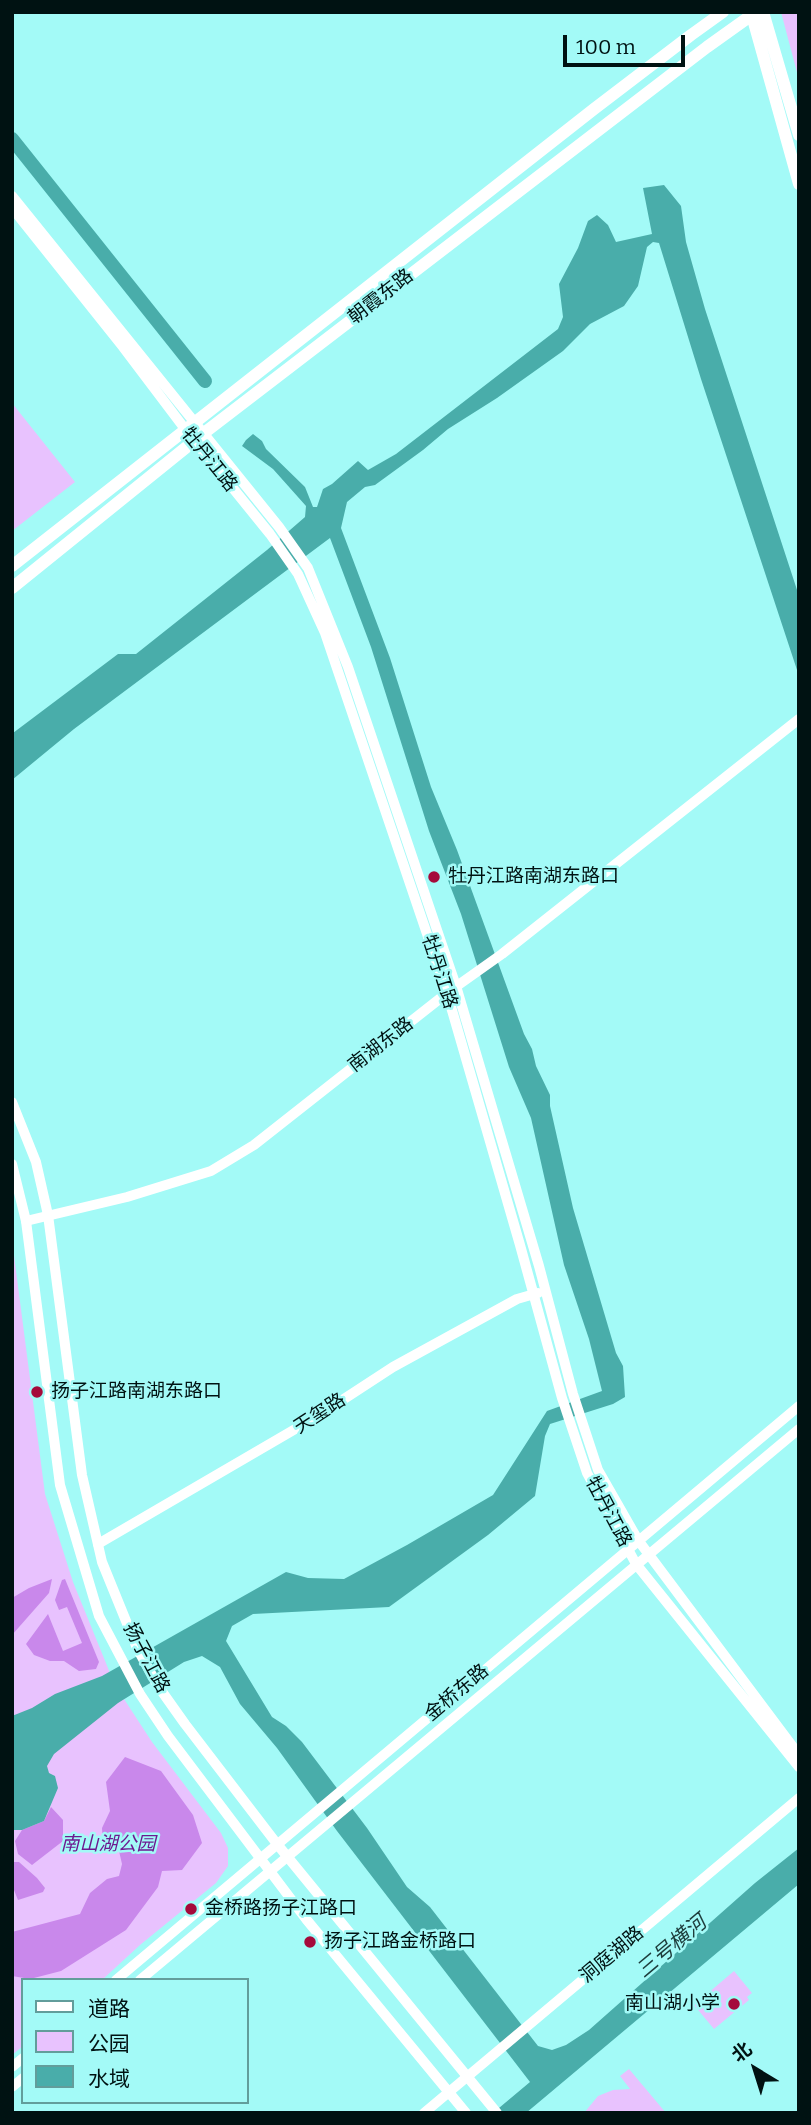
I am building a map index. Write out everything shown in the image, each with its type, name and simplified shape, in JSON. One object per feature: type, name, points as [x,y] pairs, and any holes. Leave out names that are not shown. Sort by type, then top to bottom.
[{"type":"main road","name":"朝霞东路","points":[[12,566],[691,34],[723,12]]},
{"type":"main road","name":"朝霞东路","points":[[12,587],[199,437],[755,13]]},
{"type":"main road","points":[[755,13],[799,135]]},
{"type":"main road","points":[[755,13],[799,184]]},
{"type":"main road","name":"扬子江路","points":[[12,1102],[36,1162],[48,1216],[82,1475],[102,1562],[137,1648],[158,1686],[287,1857],[497,2113]]},
{"type":"main road","name":"扬子江路","points":[[12,1164],[26,1221],[60,1485],[99,1616],[140,1694],[168,1736],[306,1919],[466,2113]]},
{"type":"street","name":"牡丹江路","points":[[12,196],[190,425],[298,574],[326,634],[447,993],[562,1398],[598,1470],[638,1540],[799,1755]]},
{"type":"street","name":"牡丹江路","points":[[12,208],[123,347],[190,425]]},
{"type":"street","name":"牡丹江路","points":[[199,437],[279,527],[308,568],[348,667],[456,986],[573,1394],[575,1421],[587,1473],[636,1564],[799,1768]]},
{"type":"street","name":"南湖东路","points":[[26,1221],[127,1196],[211,1171],[254,1145],[456,986],[502,954],[799,719]]},
{"type":"street","name":"天玺路","points":[[98,1544],[321,1414],[393,1367],[517,1299],[545,1292]]},
{"type":"street","name":"金桥东路","points":[[118,1978],[799,1406]]},
{"type":"street","name":"金桥东路","points":[[142,1978],[799,1429]]},
{"type":"street","name":"洞庭湖路","points":[[424,2113],[799,1798]]},
{"type":"green space","points":[[781,12],[799,12],[799,80]]},
{"type":"green space","points":[[12,403],[75,482],[12,531]]},
{"type":"green space","name":"南山湖公园","points":[[12,1240],[45,1494],[73,1582],[110,1673],[124,1699],[152,1742],[221,1833],[228,1848],[228,1866],[216,1883],[104,1978],[21,1978],[21,2048],[12,2055]]},
{"type":"green space","points":[[52,1579],[49,1593],[12,1635],[12,1598]]},
{"type":"green space","points":[[65,1579],[99,1662],[96,1669],[79,1671],[64,1661],[50,1661],[34,1655],[26,1644],[48,1614],[63,1651],[82,1643],[67,1607],[59,1610],[55,1600],[62,1580]]},
{"type":"green space","points":[[125,1757],[161,1771],[193,1815],[202,1843],[182,1870],[162,1871],[158,1887],[126,1930],[61,1971],[34,1978],[12,1976],[12,1932],[80,1914],[90,1893],[107,1879],[119,1876],[122,1864],[119,1851],[103,1846],[102,1828],[110,1811],[106,1782]]},
{"type":"green space","points":[[51,1807],[63,1820],[63,1841],[32,1865],[18,1854],[15,1841],[22,1830],[44,1821]]},
{"type":"green space","points":[[12,1862],[19,1862],[37,1878],[45,1888],[43,1892],[18,1900],[12,1885]]},
{"type":"green space","points":[[734,1971],[752,1993],[747,1997],[749,2000],[714,2029],[694,2005]]},
{"type":"green space","points":[[629,2069],[666,2113],[584,2113],[598,2096],[613,2090],[630,2089],[620,2076]]},
{"type":"water","points":[[664,185],[681,206],[686,242],[705,309],[799,596],[799,676],[659,243],[653,242],[647,247],[638,286],[624,306],[590,324],[563,351],[448,429],[375,485],[365,487],[347,502],[341,528],[390,658],[431,787],[532,1049],[536,1066],[550,1095],[550,1106],[573,1208],[616,1353],[623,1366],[625,1397],[613,1404],[550,1424],[545,1436],[535,1496],[488,1535],[389,1607],[253,1614],[232,1626],[226,1641],[272,1717],[302,1742],[367,1828],[407,1887],[430,1907],[538,2046],[552,2050],[566,2045],[589,2030],[755,1883],[799,1848],[799,1884],[526,2113],[493,2113],[530,2082],[337,1831],[277,1748],[240,1704],[220,1667],[202,1656],[184,1662],[118,1703],[54,1754],[47,1766],[49,1773],[55,1776],[58,1788],[44,1821],[22,1830],[12,1830],[12,1716],[55,1694],[102,1676],[286,1572],[308,1578],[344,1579],[407,1545],[493,1495],[547,1411],[602,1391],[589,1339],[564,1265],[531,1118],[509,1067],[461,914],[429,831],[371,647],[330,538],[74,729],[12,780],[13,733],[118,654],[136,654],[305,517],[306,506],[273,469],[242,446],[253,434],[305,487],[313,507],[317,507],[323,489],[358,461],[368,470],[396,454],[558,329],[563,317],[559,284],[578,248],[588,221],[597,215],[608,225],[616,242],[652,234],[643,188]]},
{"type":"waterway","points":[[12,139],[205,381]]},
{"type":"place","name":"牡丹江路南湖东路口","points":[[434,877]]},
{"type":"place","name":"扬子江路南湖东路口","points":[[37,1392]]},
{"type":"place","name":"金桥路扬子江路口","points":[[191,1909]]},
{"type":"place","name":"扬子江路金桥路口","points":[[310,1942]]},
{"type":"place","name":"南山湖小学","points":[[734,2004]]},
{"type":"water label","name":"三号横河","points":[[672,1947]]}]
